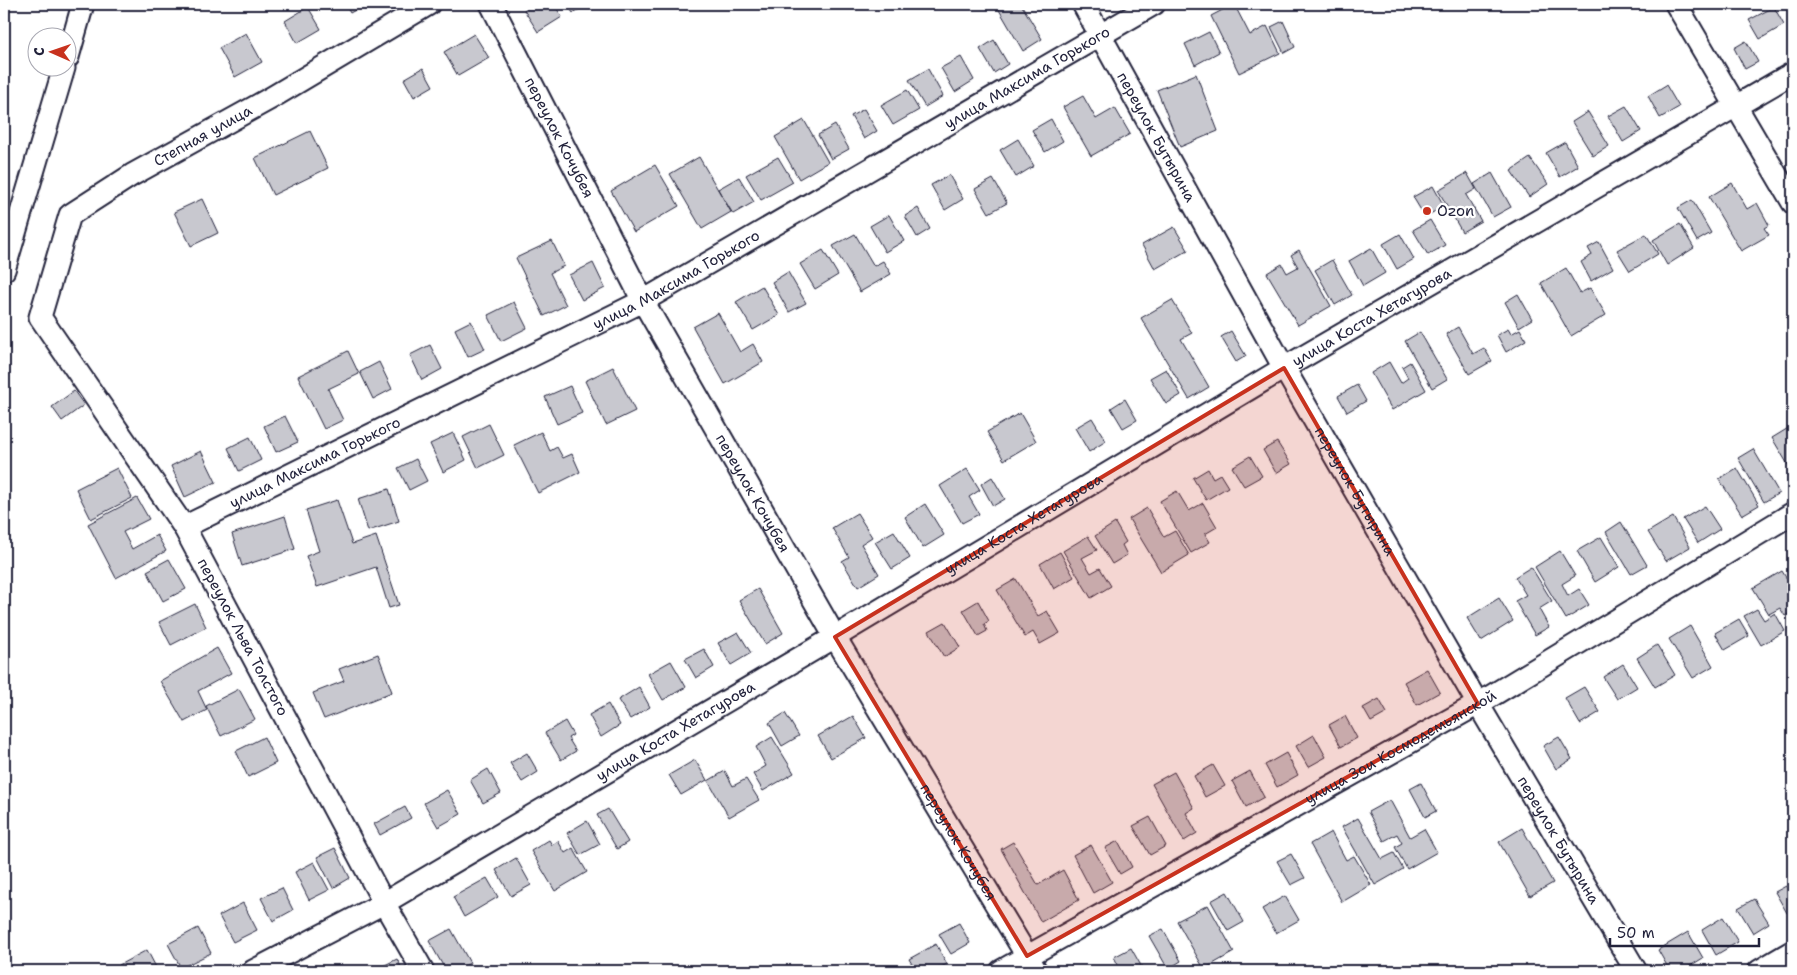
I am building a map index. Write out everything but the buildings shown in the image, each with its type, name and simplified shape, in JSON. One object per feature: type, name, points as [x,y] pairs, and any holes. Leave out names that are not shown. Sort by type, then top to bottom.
[{"type":"street","points":[[76,28],[83,4]]},
{"type":"street","name":"Степная улица","points":[[40,317],[70,214],[132,175],[271,98],[430,4]]},
{"type":"street","name":"переулок Кочубея","points":[[490,4],[643,301],[835,637],[1032,964]]},
{"type":"street","name":"переулок Бутырина","points":[[1083,4],[1284,368],[1478,704],[1636,971]]},
{"type":"street","name":"улица Максима Горького","points":[[184,527],[643,301],[1154,4]]},
{"type":"street","points":[[1676,4],[1793,203]]},
{"type":"street","name":"улица Коста Хетагурова","points":[[253,971],[384,903],[835,637],[1284,368],[1793,73]]},
{"type":"street","points":[[4,270],[61,78]]},
{"type":"street","name":"переулок Льва Толстого","points":[[40,317],[184,527],[384,903],[423,971]]},
{"type":"street","name":"улица Зои Космодемьянской","points":[[1001,971],[1032,964],[1478,704],[1793,513]]},
{"type":"street","points":[[1759,971],[1793,951]]},
{"type":"highlighted area","points":[[1284,368],[1478,704],[1027,956],[835,637]]},
{"type":"place","name":"Ozon","points":[[1427,211]]}]
